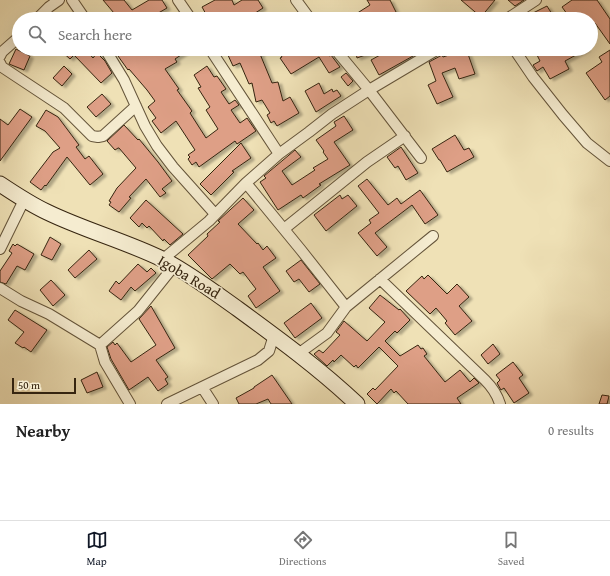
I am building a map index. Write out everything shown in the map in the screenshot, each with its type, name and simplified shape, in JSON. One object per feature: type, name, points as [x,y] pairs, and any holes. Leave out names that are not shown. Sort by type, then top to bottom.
[{"type":"street","points":[[44,12],[59,0]]},
{"type":"street","points":[[72,0],[80,12]]},
{"type":"street","points":[[178,0],[186,12]]},
{"type":"street","points":[[296,0],[305,12]]},
{"type":"street","points":[[518,12],[536,0]]},
{"type":"street","points":[[0,56],[2,52],[12,43]]},
{"type":"street","points":[[109,56],[122,76],[145,126],[157,146],[173,167],[215,214]]},
{"type":"street","points":[[215,56],[279,154]]},
{"type":"street","points":[[341,56],[422,158]]},
{"type":"street","points":[[100,345],[138,310],[168,263],[246,183],[279,154],[332,114],[426,56]]},
{"type":"street","points":[[519,56],[563,116],[587,143],[610,162]]},
{"type":"street","points":[[0,63],[2,67],[64,108],[92,136],[103,136],[136,106]]},
{"type":"street","points":[[284,229],[368,162],[405,136]]},
{"type":"street","points":[[246,183],[346,307]]},
{"type":"street","name":"Igoba Road","points":[[0,184],[24,200],[48,213],[168,263],[204,285],[274,335],[357,404]]},
{"type":"street","points":[[0,249],[24,200]]},
{"type":"street","points":[[298,354],[327,333],[346,307],[433,236]]},
{"type":"street","points":[[380,279],[485,380],[492,388],[500,404]]},
{"type":"street","points":[[0,288],[21,301],[54,317],[100,345],[105,362],[130,404]]},
{"type":"street","points":[[167,404],[258,360],[269,351],[274,335]]},
{"type":"street","points":[[202,387],[213,404]]},
{"type":"building","points":[[103,0],[124,0],[132,10],[149,0],[162,0],[167,8],[160,12],[113,12]]},
{"type":"building","points":[[215,0],[232,0],[234,5],[242,0],[258,0],[263,8],[257,12],[205,12],[202,7]]},
{"type":"building","points":[[367,0],[390,0],[396,12],[359,12],[370,5]]},
{"type":"building","points":[[461,0],[495,0],[485,12],[475,12]]},
{"type":"building","points":[[508,0],[524,0],[515,6]]},
{"type":"building","points":[[572,0],[597,0],[610,19],[610,44],[598,27],[598,12],[566,12],[562,7]]},
{"type":"building","points":[[547,6],[551,12],[535,12]]},
{"type":"building","points":[[610,50],[610,96],[605,100],[586,73],[602,62],[599,57]]},
{"type":"building","points":[[13,56],[30,56],[24,70],[9,64]]},
{"type":"building","points":[[75,56],[91,56],[93,58],[95,56],[100,56],[105,61],[112,73],[101,83]]},
{"type":"building","points":[[118,56],[180,56],[175,59],[177,62],[165,69],[179,89],[177,90],[192,111],[190,113],[206,138],[218,129],[206,110],[210,107],[198,88],[201,87],[194,75],[207,66],[214,77],[217,76],[226,89],[221,92],[229,104],[235,100],[239,105],[231,110],[240,123],[247,118],[256,131],[237,144],[235,141],[199,167],[196,162],[192,165],[188,159],[190,157],[188,155],[195,150],[176,121],[161,133],[152,121],[156,118],[148,107],[155,101],[129,69],[128,70]]},
{"type":"building","points":[[228,56],[261,56],[272,83],[278,82],[283,101],[290,97],[299,113],[277,126],[274,121],[271,123],[267,115],[270,113],[262,100],[256,102],[252,83],[249,84],[240,63],[233,66]]},
{"type":"building","points":[[332,56],[340,67],[329,73],[319,57],[291,74],[280,58]]},
{"type":"building","points":[[378,56],[413,56],[379,75],[371,60]]},
{"type":"building","points":[[440,56],[469,56],[475,74],[459,79],[455,68],[442,73],[453,97],[437,104],[428,85],[436,81],[429,62]]},
{"type":"building","points":[[538,56],[574,56],[565,61],[569,69],[550,79],[543,67],[537,71],[533,65],[540,61]]},
{"type":"building","points":[[64,66],[72,74],[62,86],[53,78]]},
{"type":"building","points":[[346,73],[353,81],[348,86],[341,77]]},
{"type":"building","points":[[319,83],[324,94],[332,89],[333,92],[337,90],[341,96],[316,112],[305,91]]},
{"type":"building","points":[[102,94],[111,104],[96,117],[87,107]]},
{"type":"building","points":[[20,109],[32,117],[0,161],[0,119],[8,125]]},
{"type":"building","points":[[46,110],[58,117],[79,145],[76,147],[85,159],[89,156],[103,174],[90,185],[67,157],[46,186],[45,185],[41,190],[30,182],[53,152],[60,148],[45,131],[36,126]]},
{"type":"building","points":[[344,116],[353,130],[334,142],[350,165],[319,184],[321,185],[303,198],[301,195],[278,210],[260,182],[266,178],[264,176],[295,150],[301,157],[282,171],[292,185],[315,170],[313,168],[328,159],[316,140],[336,126],[334,122]]},
{"type":"building","points":[[124,125],[138,140],[139,139],[172,181],[162,189],[166,193],[160,197],[146,179],[129,197],[131,198],[119,212],[109,205],[111,202],[109,201],[117,188],[136,168],[119,148],[115,150],[107,141]]},
{"type":"building","points":[[455,135],[464,150],[469,148],[474,157],[447,172],[432,149]]},
{"type":"building","points":[[241,143],[251,158],[232,171],[234,172],[211,195],[200,184]]},
{"type":"building","points":[[401,147],[418,173],[406,180],[398,166],[395,168],[387,157]]},
{"type":"building","points":[[367,179],[388,205],[397,198],[401,204],[420,190],[438,215],[425,224],[412,205],[375,233],[387,247],[377,256],[358,233],[371,223],[369,220],[379,213],[358,186]]},
{"type":"building","points":[[340,195],[342,199],[348,195],[357,206],[326,231],[314,215]]},
{"type":"building","points":[[243,198],[254,210],[238,224],[257,244],[258,243],[263,250],[267,246],[276,258],[263,267],[280,291],[256,308],[248,296],[256,289],[243,272],[240,274],[230,264],[212,279],[188,255],[208,236],[207,234],[220,222],[218,221]]},
{"type":"building","points":[[146,200],[183,234],[170,245],[164,239],[163,241],[149,226],[147,228],[142,223],[139,227],[130,218]]},
{"type":"building","points":[[50,237],[61,244],[52,260],[41,255]]},
{"type":"building","points":[[13,244],[15,246],[17,244],[34,254],[25,270],[17,266],[6,284],[0,282],[0,271],[12,253],[9,251]]},
{"type":"building","points":[[89,250],[97,259],[75,278],[68,270]]},
{"type":"building","points":[[301,260],[320,284],[309,292],[299,279],[294,282],[286,271]]},
{"type":"building","points":[[138,264],[147,272],[151,268],[156,273],[135,291],[131,287],[121,300],[109,291],[116,281],[119,284]]},
{"type":"building","points":[[428,275],[447,294],[457,284],[469,297],[459,306],[472,321],[455,335],[445,323],[447,321],[436,308],[430,314],[406,291],[422,276],[424,279]]},
{"type":"building","points":[[51,280],[65,295],[53,306],[40,290]]},
{"type":"building","points":[[380,295],[399,310],[400,309],[410,320],[397,333],[395,331],[385,341],[400,356],[418,345],[421,349],[423,348],[427,354],[424,356],[445,382],[460,370],[470,382],[474,378],[479,383],[457,398],[461,404],[408,404],[396,391],[394,393],[391,389],[377,404],[367,394],[373,388],[375,390],[398,366],[379,347],[358,368],[356,365],[354,367],[341,355],[327,366],[314,354],[319,350],[323,353],[340,335],[336,332],[344,321],[367,341],[385,322],[369,308]]},
{"type":"building","points":[[311,303],[322,318],[295,338],[284,323]]},
{"type":"building","points":[[151,306],[175,348],[156,360],[168,377],[165,379],[168,384],[158,391],[148,377],[129,390],[111,359],[107,347],[113,342],[115,345],[117,343],[131,362],[156,345],[139,319]]},
{"type":"building","points":[[15,310],[47,330],[31,352],[15,343],[24,332],[8,320]]},
{"type":"building","points":[[493,344],[500,354],[488,364],[481,355]]},
{"type":"building","points":[[513,362],[523,375],[519,378],[529,393],[514,403],[504,388],[501,390],[497,383],[500,380],[496,375]]},
{"type":"building","points":[[97,372],[103,387],[87,393],[81,380]]},
{"type":"building","points":[[272,375],[292,404],[271,404],[268,399],[256,404],[239,404],[236,398],[254,388]]},
{"type":"building","points":[[602,395],[609,396],[607,404],[599,404]]}]
